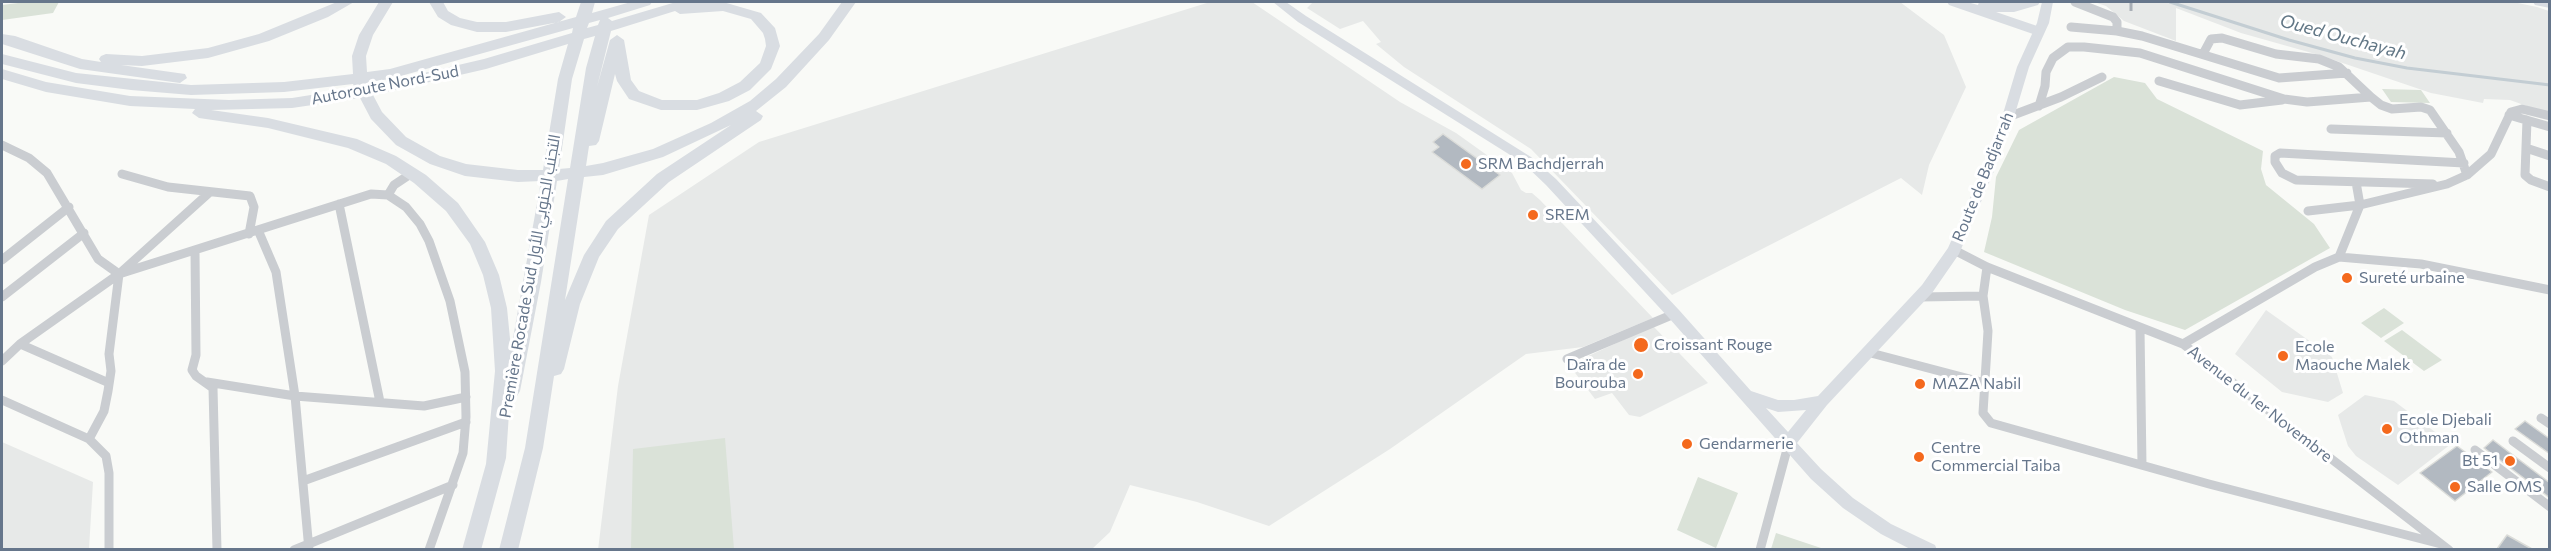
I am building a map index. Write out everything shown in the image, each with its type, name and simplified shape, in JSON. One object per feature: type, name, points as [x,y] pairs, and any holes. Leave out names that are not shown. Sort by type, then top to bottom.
[{"type":"highway","points":[[8,40],[56,53],[142,61],[208,53],[264,38],[347,2]]},
{"type":"highway","points":[[386,2],[366,35],[359,56],[361,86],[376,115],[401,141],[435,160],[465,170],[495,176],[556,175],[603,168],[679,145],[739,115],[781,83],[824,37]]},
{"type":"highway","points":[[436,2],[443,14],[456,22],[477,27],[506,27],[559,17]]},
{"type":"highway","points":[[8,40],[80,64],[187,79],[282,79],[341,83],[387,75],[606,2]]},
{"type":"highway","name":"Première Rocade Sud التجنب الجنوبي الأول","points":[[508,549],[534,448],[567,222],[593,68],[612,2]]},
{"type":"highway","points":[[567,222],[617,40],[630,2]]},
{"type":"highway","name":"Autoroute Nord-Sud","points":[[387,75],[645,2]]},
{"type":"highway","name":"Autoroute Nord-Sud","points":[[2,59],[76,78],[182,89],[242,89],[341,83],[547,47],[690,2]]},
{"type":"highway","points":[[534,448],[572,304],[592,255],[612,225],[663,178],[750,121],[780,96],[793,82],[849,2]]},
{"type":"highway","points":[[1954,2],[2041,27]]},
{"type":"highway","points":[[1978,2],[2041,27]]},
{"type":"highway","points":[[1995,7],[2020,6],[2033,2]]},
{"type":"highway","points":[[2540,2],[2550,4]]},
{"type":"highway","name":"Première Rocade Sud التجنب الجنوبي الأول","points":[[471,549],[495,467],[533,282],[552,154],[566,80],[586,4]]},
{"type":"highway","points":[[617,40],[624,81],[634,94],[662,105],[698,105],[724,97],[746,86],[766,65],[773,46],[772,39],[770,31],[756,16],[723,6],[658,11]]},
{"type":"highway","name":"Autoroute Nord-Sud","points":[[2,74],[46,87],[130,101],[229,105],[292,103],[341,83]]},
{"type":"highway","points":[[130,101],[308,131],[352,143],[391,160],[412,173],[452,207],[477,242],[491,275],[500,309],[504,371],[495,467]]},
{"type":"main road","points":[[1279,2],[1302,19],[1527,160],[1551,182],[1674,314],[1816,474],[1848,503],[1886,529],[1929,549]]},
{"type":"main road","name":"Route de Badjarrah","points":[[1789,442],[1822,401],[1920,297],[1954,250],[1972,211],[2008,117],[2023,67],[2041,27],[2048,2]]},
{"type":"main road","points":[[1746,395],[1778,406],[1794,406],[1822,401]]},
{"type":"street","points":[[2075,2],[2113,17],[2117,22],[2117,31]]},
{"type":"street","points":[[2071,27],[2117,31],[2203,54],[2279,78],[2348,74]]},
{"type":"street","points":[[2203,54],[2211,39],[2222,38],[2276,54],[2319,58],[2348,74],[2381,105],[2392,109],[2427,109],[2447,133],[2464,163],[2467,175]]},
{"type":"street","points":[[2038,106],[2048,66],[2057,53],[2068,47],[2095,47],[2140,53],[2284,99],[2307,102],[2371,97]]},
{"type":"street","points":[[2214,98],[2217,59]]},
{"type":"street","points":[[2008,117],[2079,89],[2102,77]]},
{"type":"street","points":[[2159,81],[2214,98],[2249,105],[2284,99]]},
{"type":"street","points":[[2308,211],[2360,205],[2447,184],[2467,175],[2491,154],[2513,111],[2522,109],[2550,116]]},
{"type":"street","points":[[2509,115],[2550,127]]},
{"type":"street","points":[[2527,120],[2525,175],[2531,180],[2550,187]]},
{"type":"street","points":[[2331,129],[2447,133]]},
{"type":"street","points":[[2,145],[29,158],[47,173],[99,259],[119,274]]},
{"type":"street","points":[[2526,148],[2550,156]]},
{"type":"street","points":[[2447,184],[2292,180],[2282,173],[2275,162],[2275,156],[2280,153],[2464,163]]},
{"type":"street","points":[[388,195],[394,185],[412,173]]},
{"type":"street","points":[[122,174],[168,187],[250,195],[254,207],[254,232],[276,272],[295,396],[309,547]]},
{"type":"street","points":[[2339,256],[2360,205],[2356,182]]},
{"type":"street","points":[[2,361],[20,345],[119,274],[210,192]]},
{"type":"street","points":[[119,274],[371,194],[388,195],[406,207],[420,224],[429,241],[450,301],[461,344],[466,397],[463,453],[429,549]]},
{"type":"street","points":[[339,204],[380,402]]},
{"type":"street","points":[[2,260],[69,207]]},
{"type":"street","points":[[2,297],[84,232]]},
{"type":"street","name":"Avenue du 1er Novembre","points":[[1954,250],[1987,267],[2183,344],[2445,547]]},
{"type":"street","points":[[195,251],[196,355],[192,370],[213,388],[217,549]]},
{"type":"street","points":[[2183,344],[2315,267],[2339,256],[2421,264],[2550,290]]},
{"type":"street","points":[[1987,267],[1983,296],[1988,331],[1983,413],[1991,423],[2445,547]]},
{"type":"street","points":[[89,439],[104,411],[109,383],[109,354],[119,274]]},
{"type":"street","points":[[1920,297],[1983,296]]},
{"type":"street","points":[[1568,359],[1674,314]]},
{"type":"street","points":[[2140,329],[2142,465]]},
{"type":"street","points":[[20,345],[109,383]]},
{"type":"street","points":[[1867,352],[1985,383]]},
{"type":"street","points":[[203,381],[295,396],[424,406],[466,397]]},
{"type":"street","points":[[2,400],[89,439],[106,456],[109,473],[109,549]]},
{"type":"street","points":[[303,481],[466,422]]},
{"type":"street","points":[[2513,441],[2550,468]]},
{"type":"street","points":[[1760,549],[1789,442]]},
{"type":"street","points":[[2475,450],[2550,507]]},
{"type":"street","points":[[294,549],[309,547],[453,485]]},
{"type":"shaded area","points":[[59,2],[53,13],[2,20],[2,5]]},
{"type":"shaded area","points":[[1210,2],[1252,2],[1400,102],[1456,133],[1512,173],[1521,190],[1532,193],[1540,200],[1653,318],[1583,347],[1526,354],[1390,449],[1269,526],[1197,502],[1130,485],[1110,532],[1092,549],[598,550],[618,386],[649,215],[759,142]]},
{"type":"shaded area","points":[[1313,2],[1900,2],[1944,35],[1966,87],[1929,165],[1922,195],[1901,178],[1672,295],[1531,149],[1404,67],[1376,44],[1381,42],[1363,21],[1340,29],[1307,8]]},
{"type":"shaded area","points":[[2094,2],[2513,2],[2537,7],[2549,11],[2549,114],[2510,100],[2484,99],[2483,103],[2431,93],[2319,55],[2241,33],[2176,8],[2176,41],[2124,21],[2106,6]]},
{"type":"shaded area","points":[[2114,77],[2145,83],[2157,99],[2263,151],[2261,169],[2266,185],[2314,224],[2330,248],[2185,330],[2125,310],[1984,252],[1992,217],[1996,177],[2019,130]]},
{"type":"shaded area","points":[[2382,89],[2421,90],[2430,103],[2391,102]]},
{"type":"shaded area","points":[[2384,308],[2404,323],[2381,338],[2361,323]]},
{"type":"shaded area","name":"Ecole Maouche Malek","points":[[2266,310],[2332,357],[2343,393],[2328,402],[2282,392],[2235,354]]},
{"type":"shaded area","name":"Daïra de Bourouba","points":[[1653,326],[1708,383],[1640,417],[1629,415],[1612,393],[1595,399],[1569,365]]},
{"type":"shaded area","points":[[2402,330],[2442,360],[2424,371],[2384,341]]},
{"type":"shaded area","name":"Ecole Djebali Othman","points":[[2365,395],[2394,401],[2451,444],[2398,485],[2356,456],[2348,446],[2338,415]]},
{"type":"shaded area","points":[[725,438],[734,549],[631,549],[633,449]]},
{"type":"shaded area","points":[[2,442],[93,482],[89,549],[2,549]]},
{"type":"shaded area","points":[[1698,477],[1738,493],[1716,548],[1677,530]]},
{"type":"shaded area","points":[[1776,533],[1824,549],[1771,549]]},
{"type":"building","name":"SRM Bachdjerrah","points":[[1443,134],[1500,175],[1482,189],[1432,152],[1439,147],[1433,142]]},
{"type":"building","points":[[2525,421],[2550,439],[2550,454],[2515,429]]},
{"type":"building","name":"Bt 51","points":[[2493,440],[2550,483],[2550,498],[2484,448]]},
{"type":"building","name":"Salle OMS","points":[[2457,446],[2492,472],[2455,501],[2420,473]]},
{"type":"building","points":[[2507,535],[2532,549],[2497,549]]},
{"type":"waterway","name":"Oued Ouchayah","points":[[2170,2],[2289,40],[2355,58],[2407,68],[2550,85]]},
{"type":"railway","points":[[2131,2],[2131,11]]},
{"type":"place","name":"SRM Bachdjerrah","points":[[1466,164]]},
{"type":"place","name":"SREM","points":[[1533,215]]},
{"type":"place","name":"Sureté urbaine","points":[[2347,278]]},
{"type":"place","name":"Croissant Rouge","points":[[1641,345]]},
{"type":"place","name":"Ecole Maouche Malek","points":[[2283,356]]},
{"type":"place","name":"Daïra de Bourouba","points":[[1638,374]]},
{"type":"place","name":"MAZA Nabil","points":[[1920,384]]},
{"type":"place","name":"Ecole Djebali Othman","points":[[2387,429]]},
{"type":"place","name":"Gendarmerie","points":[[1687,444]]},
{"type":"place","name":"Centre Commercial Taiba","points":[[1919,457]]},
{"type":"place","name":"Bt 51","points":[[2510,461]]},
{"type":"place","name":"Salle OMS","points":[[2455,487]]}]
